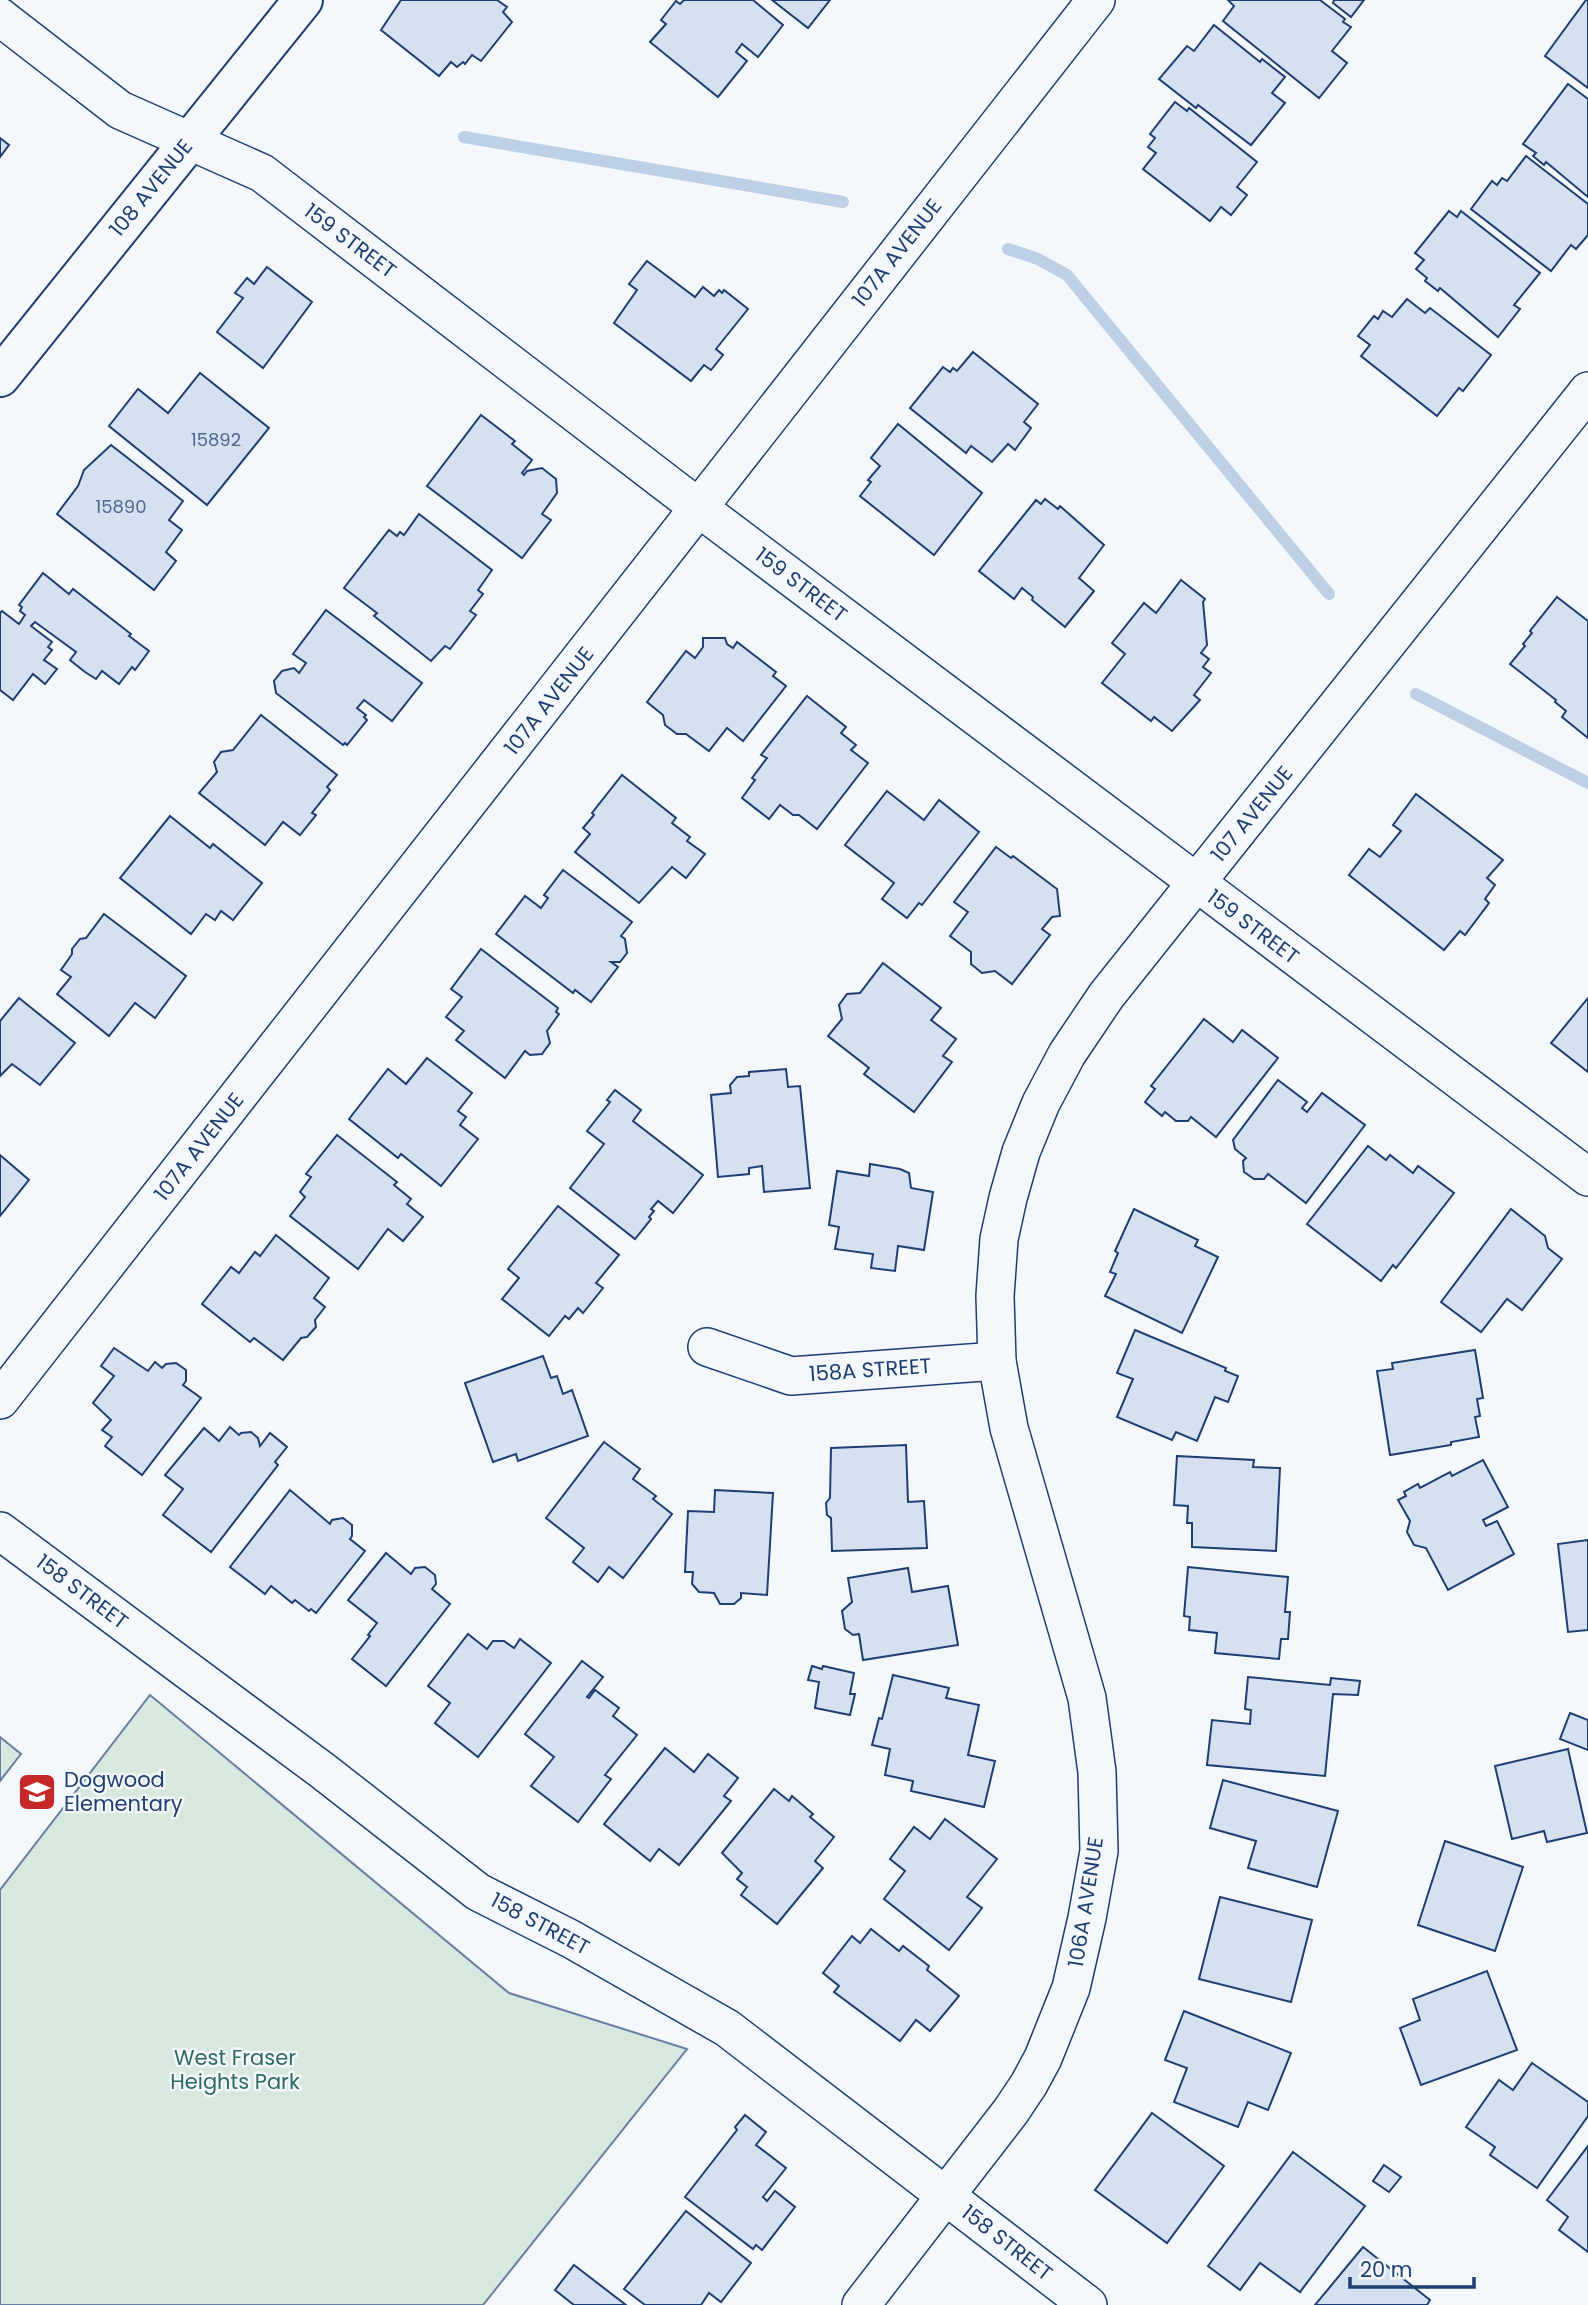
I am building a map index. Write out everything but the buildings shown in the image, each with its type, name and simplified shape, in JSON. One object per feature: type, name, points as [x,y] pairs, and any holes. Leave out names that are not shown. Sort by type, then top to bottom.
[{"type":"street","name":"108 AVENUE","points":[[0,377],[303,0]]},
{"type":"street","name":"107A AVENUE","points":[[0,1400],[1096,0]]},
{"type":"street","name":"159 STREET","points":[[0,17],[120,110],[262,173],[699,508],[1588,1177]]},
{"type":"street","name":"107 AVENUE","points":[[997,1361],[995,1296],[999,1238],[1007,1198],[1021,1152],[1041,1103],[1067,1054],[1106,996],[1588,391]]},
{"type":"street","name":"158A STREET","points":[[707,1347],[791,1376],[997,1361]]},
{"type":"street","name":"106A AVENUE","points":[[861,2305],[1011,2111],[1043,2058],[1071,1988],[1099,1851],[1097,1772],[1087,1698],[1009,1428],[997,1361]]},
{"type":"street","name":"158 STREET","points":[[0,1531],[323,1771],[478,1892],[571,1939],[727,2028],[1088,2305]]},
{"type":"green space","name":"West Fraser Heights Park","points":[[150,1695],[509,1993],[687,2049],[483,2305],[0,2305],[0,1890]]},
{"type":"green space","points":[[0,1737],[21,1754],[0,1781]]},
{"type":"waterway","points":[[464,137],[843,202]]},
{"type":"waterway","points":[[1008,249],[1038,259],[1067,275],[1329,594]]},
{"type":"waterway","points":[[1416,694],[1588,783]]},
{"type":"place","name":"Dogwood Elementary","points":[[37,1792]]}]
